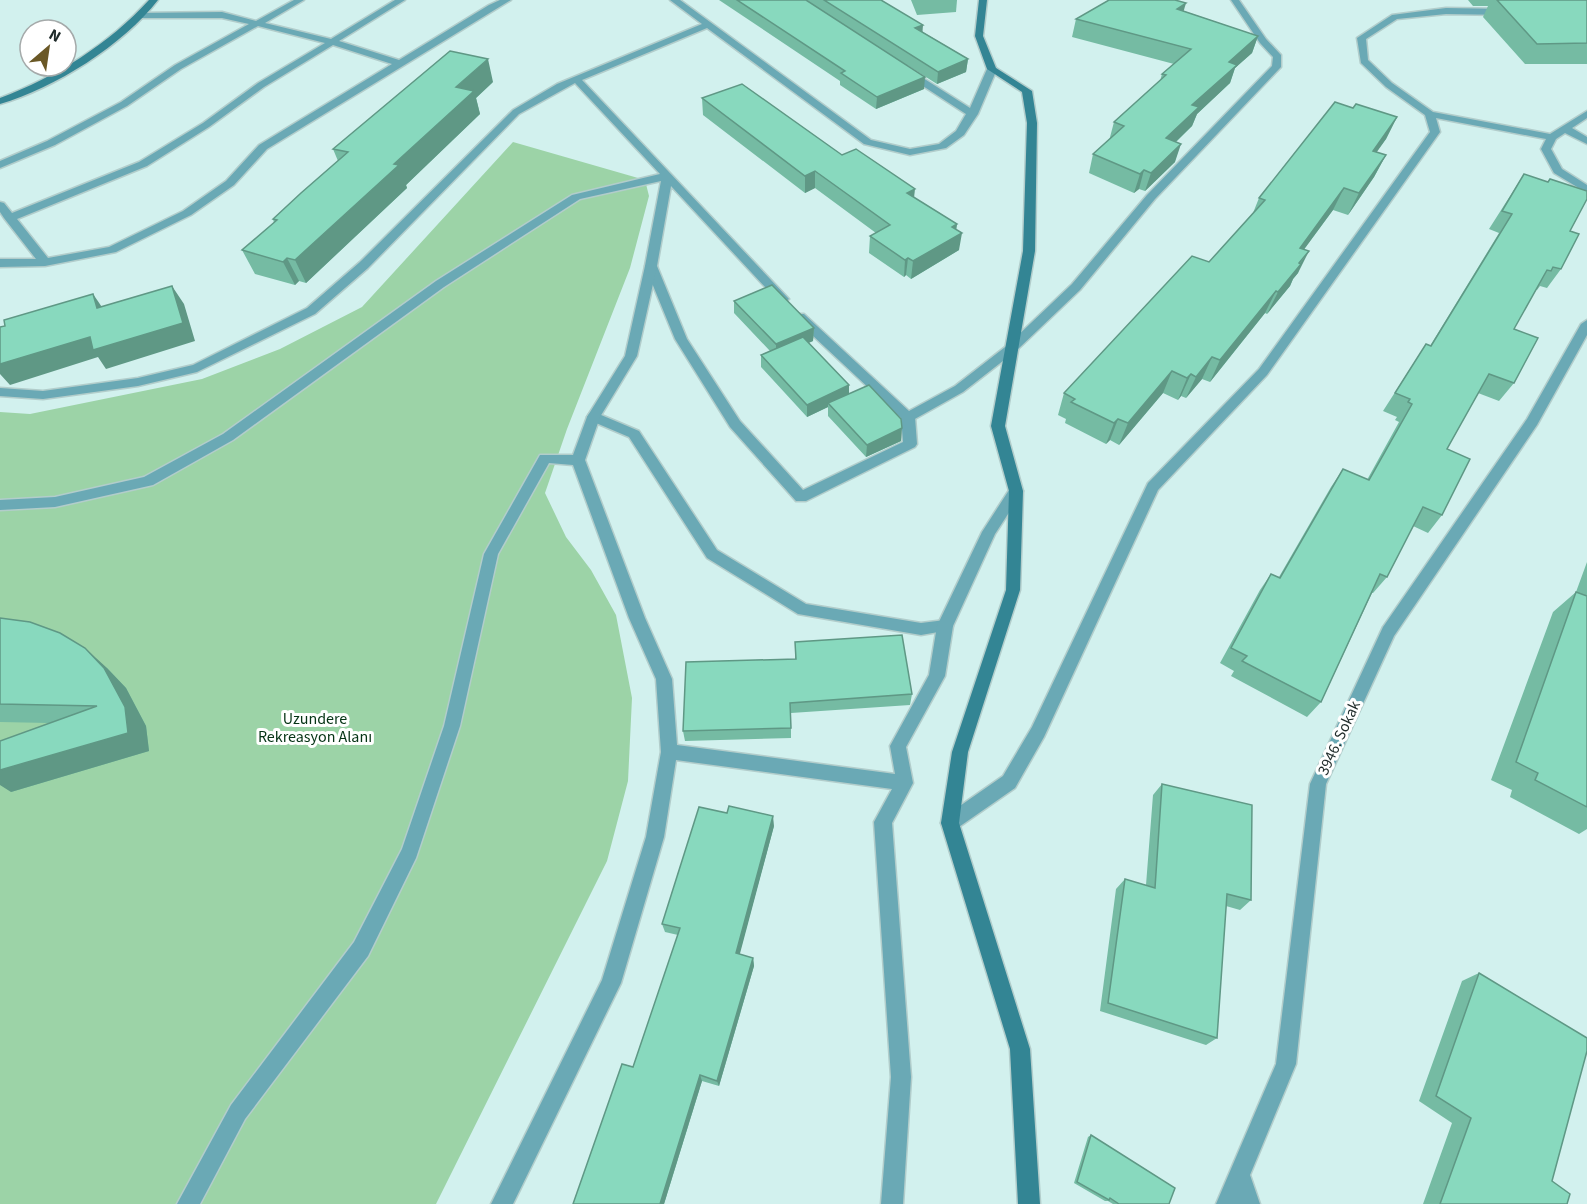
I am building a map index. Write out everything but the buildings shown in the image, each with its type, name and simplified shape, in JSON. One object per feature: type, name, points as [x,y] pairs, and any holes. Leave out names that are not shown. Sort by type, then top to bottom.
[{"type":"street","points":[[0,101],[78,63],[142,15],[154,0]]},
{"type":"street","points":[[0,165],[51,143],[113,110],[178,67],[300,0]]},
{"type":"street","points":[[9,218],[143,164],[206,125],[261,85],[329,41],[401,0]]},
{"type":"street","points":[[0,263],[45,262],[112,250],[187,213],[230,183],[263,147],[398,63],[507,0]]},
{"type":"street","points":[[674,0],[868,142],[910,152],[942,146],[960,133],[973,114],[992,69]]},
{"type":"street","points":[[983,0],[979,36],[992,69],[1027,91],[1032,123],[1029,251],[998,426],[1016,491],[1013,590],[960,752],[951,823],[1020,1049],[1029,1204]]},
{"type":"street","points":[[908,417],[959,389],[1012,346],[1076,287],[1151,197],[1276,67],[1278,57],[1263,41],[1235,0]]},
{"type":"street","points":[[1516,12],[1446,11],[1395,17],[1361,38],[1364,61],[1389,85],[1430,114],[1552,136]]},
{"type":"street","points":[[142,15],[222,15],[259,22],[329,41],[398,63]]},
{"type":"street","points":[[0,392],[43,395],[138,382],[197,368],[311,311],[364,265],[516,112],[560,86],[578,81],[708,25]]},
{"type":"street","points":[[904,70],[973,114]]},
{"type":"street","points":[[578,81],[734,249],[820,337],[908,417],[910,444],[801,497],[735,424],[681,339],[651,266]]},
{"type":"street","points":[[951,823],[1009,782],[1038,732],[1153,487],[1263,372],[1435,132],[1430,114]]},
{"type":"street","points":[[1587,114],[1552,136],[1546,149],[1558,171],[1587,190]]},
{"type":"street","points":[[1564,128],[1587,141]]},
{"type":"street","points":[[502,1204],[611,983],[655,837],[669,752],[664,679],[638,618],[578,460],[594,417],[631,356],[668,176]]},
{"type":"street","points":[[0,505],[55,502],[148,481],[228,437],[440,284],[576,196],[668,176]]},
{"type":"street","points":[[0,205],[45,262]]},
{"type":"street","name":"3946. Sokak","points":[[1227,1204],[1286,1064],[1318,784],[1388,632],[1532,422],[1587,324]]},
{"type":"street","points":[[594,417],[634,434],[712,554],[803,610],[921,629],[945,626]]},
{"type":"street","points":[[188,1204],[237,1112],[361,949],[410,852],[452,726],[491,554],[545,458],[578,460]]},
{"type":"street","points":[[892,1204],[901,1077],[883,822],[905,783],[898,746],[937,676],[945,626],[989,532],[1016,491]]},
{"type":"street","points":[[669,752],[905,783]]},
{"type":"street","points":[[1239,1174],[1249,1204]]},
{"type":"green space","name":"Uzundere Rekreasyon Alanı","points":[[513,142],[645,180],[649,196],[630,268],[567,429],[545,493],[566,537],[591,570],[616,615],[632,698],[628,781],[607,861],[436,1204],[0,1204],[0,412],[30,414],[202,379],[280,349],[362,307]]}]
